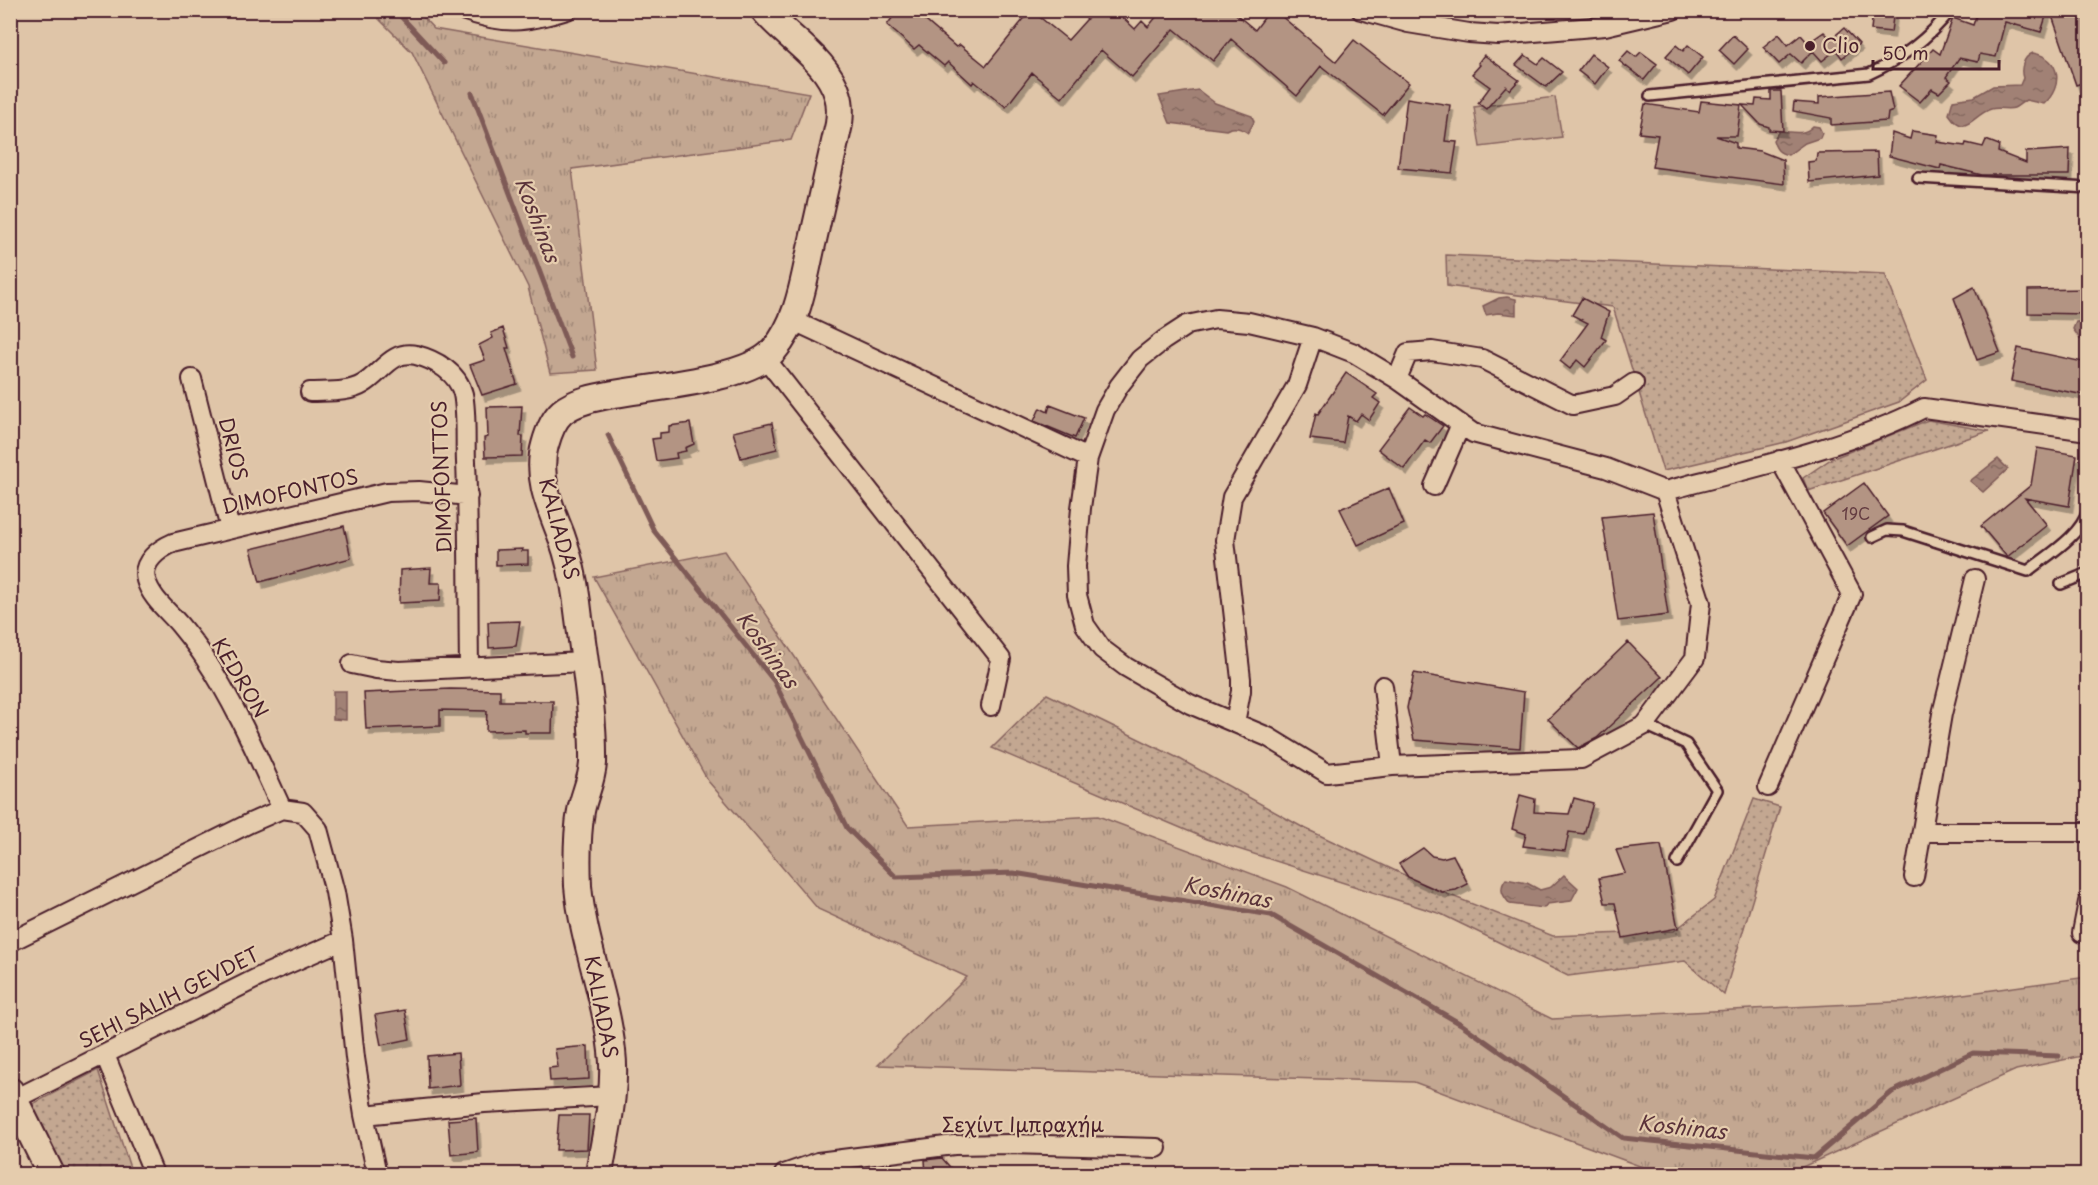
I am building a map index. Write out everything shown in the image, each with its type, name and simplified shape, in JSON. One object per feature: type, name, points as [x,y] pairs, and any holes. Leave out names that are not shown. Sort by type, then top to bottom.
[{"type":"street","points":[[462,10],[494,20],[516,22],[535,20],[567,10]]},
{"type":"street","name":"KALIADAS","points":[[599,1174],[611,1096],[613,1056],[610,1031],[584,925],[578,884],[579,822],[593,763],[575,586],[568,558],[550,510],[544,486],[542,461],[545,445],[556,420],[562,412],[574,405],[597,397],[723,376],[766,359],[784,337],[792,320],[804,281],[839,124],[840,109],[835,89],[824,70],[764,10]]},
{"type":"street","points":[[1361,10],[1408,23],[1469,33],[1498,35],[1605,26],[1652,17],[1673,10]]},
{"type":"street","points":[[1665,491],[1701,603],[1695,658],[1645,725],[1581,759],[1392,766],[1327,773],[1268,737],[1181,699],[1126,668],[1102,649],[1085,625],[1077,595],[1076,566],[1088,459],[1105,410],[1119,386],[1140,359],[1187,325],[1216,319],[1249,322],[1313,337],[1354,353],[1397,379],[1473,433],[1606,468],[1665,491],[1780,460],[1843,440],[1924,408],[2088,431]]},
{"type":"street","points":[[792,320],[1088,459]]},
{"type":"street","points":[[1235,723],[1241,679],[1225,540],[1232,497],[1297,385],[1313,337]]},
{"type":"street","points":[[1397,379],[1408,353],[1432,351],[1482,359],[1573,405],[1615,396],[1634,383]]},
{"type":"street","name":"DIMOFONTTOS","points":[[310,392],[348,389],[362,385],[399,355],[416,355],[440,365],[454,376],[463,393],[468,496],[469,667]]},
{"type":"street","points":[[766,359],[1001,659],[992,706]]},
{"type":"street","name":"DRIOS","points":[[192,380],[230,529]]},
{"type":"street","points":[[1434,486],[1461,424]]},
{"type":"street","points":[[1768,787],[1852,594],[1780,460]]},
{"type":"street","name":"DIMOFONTOS","points":[[146,579],[149,563],[161,548],[173,543],[387,492],[419,491],[468,496]]},
{"type":"street","name":"KEDRON","points":[[146,579],[155,597],[181,626],[241,719],[282,809]]},
{"type":"street","points":[[1914,877],[1942,714],[1975,579]]},
{"type":"street","points":[[352,664],[399,671],[584,662]]},
{"type":"street","points":[[1383,686],[1392,766]]},
{"type":"street","points":[[10,942],[282,809],[303,812],[318,829],[335,892],[364,1115],[377,1174]]},
{"type":"street","points":[[1922,832],[2088,832]]},
{"type":"street","points":[[2082,933],[2088,902]]},
{"type":"street","name":"SEHI SALIH GEVDET","points":[[13,1095],[105,1055],[263,975],[343,940]]},
{"type":"street","points":[[105,1055],[154,1174]]},
{"type":"street","points":[[13,1095],[51,1174]]},
{"type":"street","points":[[364,1115],[454,1105],[611,1096]]},
{"type":"street","name":"Σεχίντ Ιμπραχήμ","points":[[784,1174],[818,1162],[954,1145],[1009,1144],[1157,1148]]},
{"type":"lane","points":[[1650,96],[1869,74],[1889,65],[1920,44],[1951,10]]},
{"type":"lane","points":[[1918,178],[2088,188]]},
{"type":"lane","points":[[1872,537],[1887,530],[1903,531],[2028,571],[2063,544],[2085,518],[2088,510]]},
{"type":"lane","points":[[2061,584],[2088,573]]},
{"type":"lane","points":[[1645,725],[1686,744],[1717,790],[1677,862]]},
{"type":"green space","points":[[371,11],[417,11],[434,29],[809,93],[791,140],[572,169],[597,370],[550,373],[528,287],[412,52]]},
{"type":"green space","points":[[1555,97],[1562,137],[1480,147],[1474,107]]},
{"type":"green space","points":[[1446,255],[1885,274],[1927,380],[1899,402],[1786,442],[1663,471],[1613,307],[1447,286]]},
{"type":"green space","points":[[1928,420],[1989,431],[1808,491],[1803,478],[1831,459]]},
{"type":"green space","points":[[724,551],[908,826],[1098,816],[1287,887],[1552,1019],[1913,1001],[2087,977],[2087,1055],[2016,1070],[1787,1174],[1661,1174],[1414,1082],[878,1065],[967,977],[818,909],[708,781],[594,577]]},
{"type":"green space","points":[[1047,694],[1178,758],[1302,827],[1432,888],[1553,936],[1674,931],[1714,900],[1754,799],[1780,807],[1724,995],[1685,961],[1568,976],[1441,914],[1207,839],[992,748]]},
{"type":"green space","points":[[98,1070],[132,1174],[58,1174],[23,1109]]},
{"type":"water","points":[[2033,53],[2050,61],[2056,74],[2057,82],[2054,90],[2044,104],[2026,100],[2014,108],[1991,109],[1965,125],[1960,125],[1949,114],[1953,100],[1974,97],[1993,86],[2020,85],[2023,78],[2023,64]]},
{"type":"water","points":[[1198,90],[1215,103],[1252,116],[1254,122],[1248,133],[1237,128],[1226,130],[1170,123],[1159,96]]},
{"type":"water","points":[[1813,126],[1819,127],[1822,133],[1820,138],[1805,143],[1788,155],[1777,149],[1773,140],[1779,131],[1802,132]]},
{"type":"water","points":[[1499,298],[1516,299],[1516,315],[1498,313],[1486,315],[1483,306]]},
{"type":"water","points":[[2087,321],[2087,340],[2080,339],[2073,329],[2076,322]]},
{"type":"water","points":[[1998,459],[2008,469],[1983,492],[1970,481]]},
{"type":"water","points":[[333,691],[346,691],[346,720],[333,719]]},
{"type":"water","points":[[1564,875],[1578,888],[1571,901],[1547,904],[1544,908],[1510,904],[1502,892],[1506,879],[1527,883],[1540,890],[1551,887]]},
{"type":"building","points":[[898,10],[913,10],[956,47],[960,45],[986,66],[1031,10],[1068,40],[1095,10],[1115,10],[1135,29],[1142,21],[1148,27],[1162,10],[1231,10],[1255,30],[1270,10],[1274,10],[1336,62],[1354,40],[1409,83],[1383,115],[1321,66],[1297,96],[1231,39],[1213,61],[1174,29],[1132,77],[1101,50],[1062,98],[1032,73],[1006,107],[974,81],[972,84],[948,62],[944,66],[919,45],[914,49],[887,25]]},
{"type":"building","points":[[1873,10],[1894,10],[1891,32],[1871,30]]},
{"type":"building","points":[[1978,10],[2048,10],[2041,32],[2005,22],[1996,57],[1980,54],[1978,62],[1959,58],[1946,77],[1951,81],[1939,93],[1932,89],[1920,102],[1899,86],[1933,49],[1940,54],[1953,18],[1973,25]]},
{"type":"building","points":[[2050,10],[2088,10],[2088,81],[2076,85]]},
{"type":"building","name":"Clio","points":[[1844,28],[1859,44],[1842,58],[1836,50],[1822,61],[1813,51],[1801,63],[1791,54],[1779,64],[1763,47],[1779,34],[1788,45],[1801,35],[1808,43],[1824,32],[1831,39]]},
{"type":"building","points":[[1733,35],[1748,49],[1734,64],[1719,50]]},
{"type":"building","points":[[1676,45],[1683,51],[1688,45],[1703,57],[1688,75],[1666,56]]},
{"type":"building","points":[[1628,51],[1636,57],[1641,52],[1657,64],[1644,80],[1619,61]]},
{"type":"building","points":[[1591,54],[1608,67],[1595,84],[1578,71]]},
{"type":"building","points":[[1484,55],[1519,80],[1510,90],[1506,86],[1486,109],[1478,103],[1490,87],[1472,74],[1480,65],[1478,63]]},
{"type":"building","points":[[1525,55],[1538,64],[1544,58],[1562,72],[1546,87],[1516,65]]},
{"type":"building","points":[[1771,91],[1781,91],[1783,131],[1769,130],[1769,127],[1760,124],[1742,105],[1755,106],[1756,99],[1771,100]]},
{"type":"building","points":[[1889,92],[1893,111],[1888,113],[1887,121],[1831,125],[1831,118],[1793,111],[1794,102],[1819,104],[1819,97]]},
{"type":"building","points":[[1407,98],[1450,105],[1445,141],[1457,142],[1452,173],[1398,168]]},
{"type":"building","points":[[1701,101],[1741,105],[1737,136],[1716,136],[1736,143],[1736,148],[1760,151],[1783,160],[1784,184],[1652,167],[1658,135],[1639,133],[1645,104],[1699,112]]},
{"type":"building","points":[[1912,131],[1938,135],[1937,142],[1965,146],[1966,143],[1983,147],[1986,140],[1999,145],[1998,152],[2026,163],[2026,152],[2070,149],[2069,175],[1982,175],[1941,165],[1940,169],[1889,156],[1892,133],[1910,139]]},
{"type":"building","points":[[1877,152],[1878,175],[1809,182],[1808,162],[1816,161],[1817,153]]},
{"type":"building","points":[[1974,287],[2000,352],[1977,360],[1954,298]]},
{"type":"building","points":[[2088,289],[2088,314],[2028,313],[2028,290]]},
{"type":"building","points":[[1582,298],[1609,312],[1601,337],[1606,340],[1585,367],[1577,360],[1570,369],[1560,361],[1588,323],[1572,315]]},
{"type":"building","points":[[503,328],[509,348],[506,348],[517,384],[482,395],[470,365],[485,360],[479,345],[493,338],[491,333]]},
{"type":"building","points":[[2018,348],[2088,363],[2085,395],[2011,381]]},
{"type":"building","points":[[1346,373],[1377,394],[1373,398],[1380,403],[1369,420],[1361,414],[1356,421],[1348,416],[1343,443],[1310,439],[1316,413],[1318,414]]},
{"type":"building","points":[[1050,405],[1084,418],[1075,438],[1034,421],[1040,408],[1048,412]]},
{"type":"building","points":[[522,406],[520,436],[523,436],[522,456],[485,457],[484,438],[488,437],[487,407]]},
{"type":"building","points":[[1410,407],[1443,426],[1430,443],[1425,440],[1404,469],[1378,449]]},
{"type":"building","points":[[690,423],[694,444],[685,448],[686,451],[676,453],[677,458],[656,461],[652,439],[660,438],[660,433],[669,432],[669,426]]},
{"type":"building","points":[[772,423],[777,449],[741,458],[733,432]]},
{"type":"building","points":[[2037,448],[2077,455],[2069,506],[2025,498],[2047,525],[2007,557],[1981,526],[2031,485]]},
{"type":"building","points":[[1864,483],[1888,516],[1847,546],[1823,513]]},
{"type":"building","points":[[1389,488],[1404,524],[1358,545],[1340,509]]},
{"type":"building","points":[[1653,512],[1668,615],[1618,621],[1602,517]]},
{"type":"building","points":[[344,526],[351,558],[260,582],[251,549]]},
{"type":"building","points":[[523,549],[522,551],[528,551],[528,564],[496,565],[496,550]]},
{"type":"building","points":[[431,568],[430,583],[441,583],[440,601],[399,603],[400,570]]},
{"type":"building","points":[[520,621],[516,646],[489,648],[488,622]]},
{"type":"building","points":[[1628,642],[1662,677],[1597,738],[1578,748],[1548,719]]},
{"type":"building","points":[[1414,673],[1524,692],[1520,748],[1414,740],[1407,708]]},
{"type":"building","points":[[450,689],[500,690],[500,701],[553,701],[552,733],[525,733],[525,730],[486,731],[487,711],[440,710],[440,726],[366,729],[364,693]]},
{"type":"building","points":[[1520,795],[1535,799],[1534,812],[1569,814],[1574,798],[1593,803],[1584,834],[1569,832],[1565,851],[1523,846],[1526,834],[1512,829]]},
{"type":"building","points":[[1661,845],[1678,928],[1623,938],[1615,903],[1605,903],[1599,878],[1625,873],[1616,850]]},
{"type":"building","points":[[1423,848],[1432,856],[1442,858],[1453,855],[1468,884],[1456,890],[1442,892],[1408,877],[1399,864]]},
{"type":"building","points":[[405,1010],[410,1039],[381,1045],[375,1015]]},
{"type":"building","points":[[588,1046],[589,1079],[550,1081],[549,1068],[558,1067],[555,1049]]},
{"type":"building","points":[[458,1053],[460,1085],[428,1089],[427,1056]]},
{"type":"building","points":[[559,1115],[589,1115],[587,1149],[556,1150]]},
{"type":"building","points":[[476,1118],[478,1152],[451,1155],[448,1120]]},
{"type":"building","points":[[942,1158],[956,1174],[926,1174],[925,1160]]},
{"type":"waterway","name":"Koshinas","points":[[395,10],[444,63]]},
{"type":"waterway","name":"Koshinas","points":[[472,93],[572,357]]},
{"type":"waterway","name":"Koshinas","points":[[608,435],[654,531],[774,681],[847,828],[896,877],[1014,873],[1271,915],[1461,1024],[1623,1138],[1814,1158],[1892,1092],[1973,1053],[2059,1056]]},
{"type":"place","name":"Clio","points":[[1810,46]]}]
